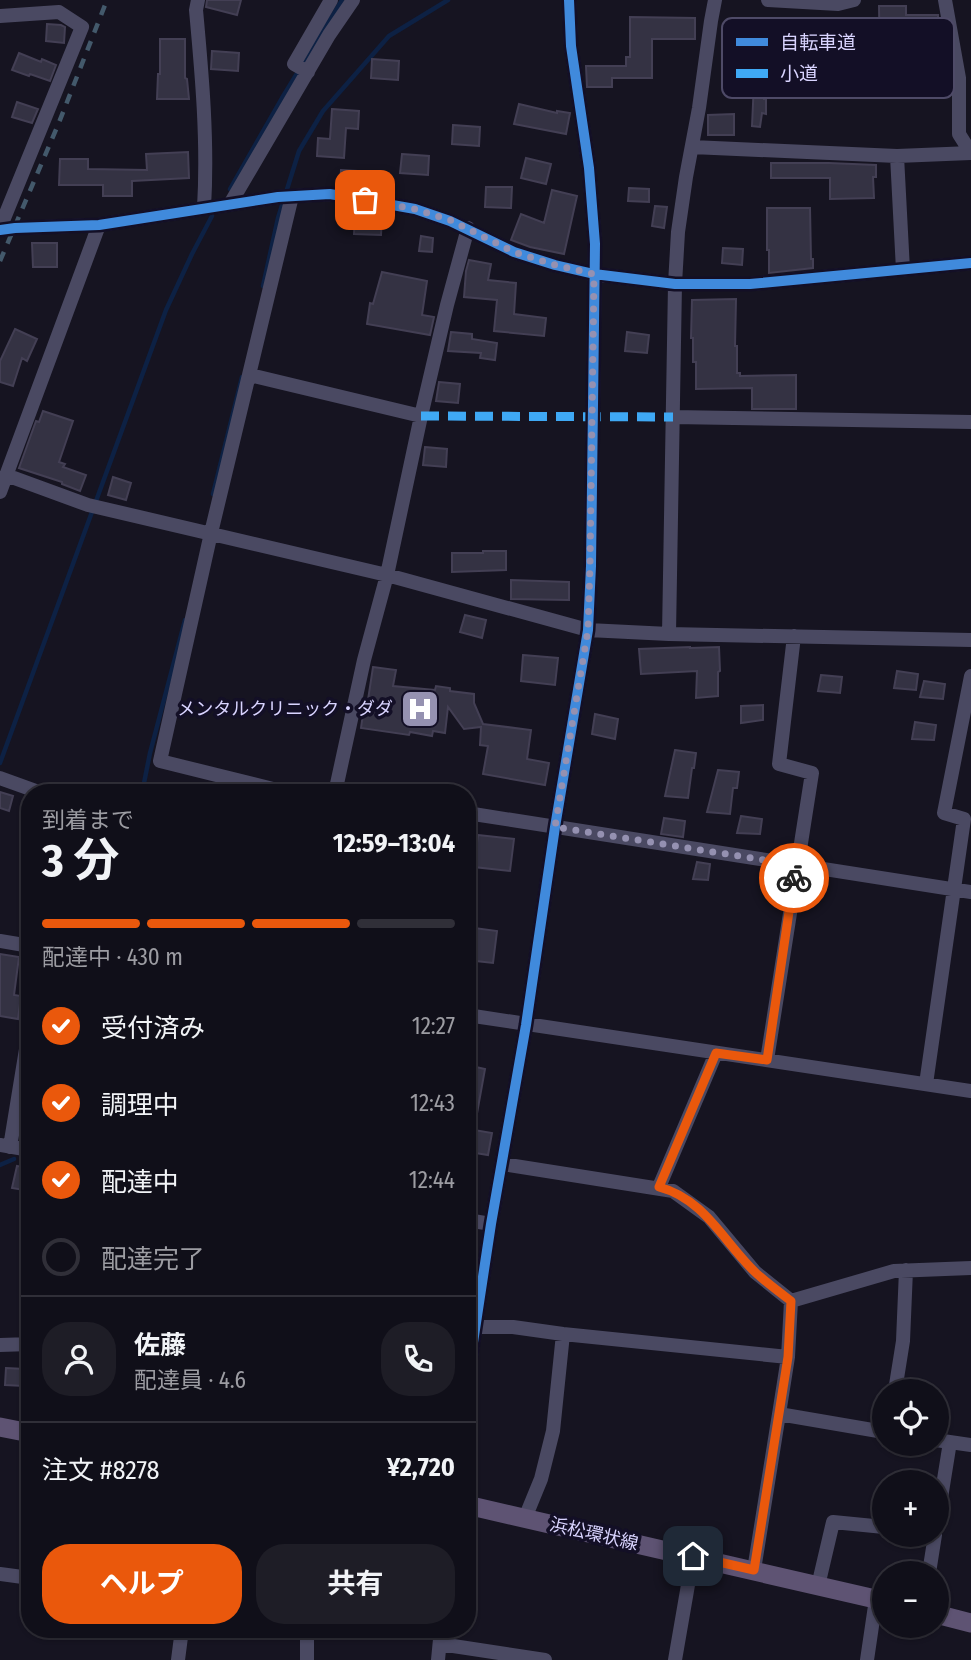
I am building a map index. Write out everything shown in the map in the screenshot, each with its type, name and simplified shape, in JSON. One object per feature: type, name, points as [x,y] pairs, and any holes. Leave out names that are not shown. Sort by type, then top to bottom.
[{"type":"main road","points":[[0,1427],[21,1431]]},
{"type":"main road","name":"浜松環状線","points":[[476,1507],[872,1598]]},
{"type":"main road","points":[[949,1617],[971,1623]]},
{"type":"street","points":[[198,0],[196,10],[202,83],[204,208]]},
{"type":"street","points":[[230,204],[303,69],[331,0]]},
{"type":"street","points":[[303,69],[353,0]]},
{"type":"street","points":[[476,1305],[503,1164],[588,630],[595,244],[589,168],[571,46],[569,0]]},
{"type":"street","points":[[669,634],[678,232],[715,0]]},
{"type":"street","points":[[768,0],[838,4],[855,0]]},
{"type":"street","points":[[945,0],[948,18]]},
{"type":"street","points":[[0,16],[59,6],[82,27],[0,229],[99,225],[230,204],[330,194],[415,209],[450,220],[514,252],[555,265],[594,274],[675,284],[750,284],[971,263]]},
{"type":"street","points":[[692,147],[897,156],[971,153],[959,134],[959,79],[954,51]]},
{"type":"street","points":[[897,156],[903,270]]},
{"type":"street","points":[[253,784],[160,761],[211,533],[250,375],[285,197]]},
{"type":"street","points":[[0,492],[99,225]]},
{"type":"street","points":[[337,784],[447,305],[468,229]]},
{"type":"street","points":[[250,375],[421,416]]},
{"type":"street","points":[[673,417],[971,422]]},
{"type":"street","points":[[6,475],[92,506],[387,575],[588,630],[971,639]]},
{"type":"street","points":[[767,1060],[812,773],[779,764],[794,636]]},
{"type":"street","points":[[926,1084],[968,820],[944,813],[971,676]]},
{"type":"street","points":[[0,778],[21,786]]},
{"type":"street","points":[[476,814],[971,892]]},
{"type":"street","points":[[0,941],[21,944]]},
{"type":"street","points":[[476,1017],[971,1091]]},
{"type":"street","points":[[659,1187],[716,1053]]},
{"type":"street","points":[[5,1146],[21,1069]]},
{"type":"street","points":[[503,1164],[673,1191],[709,1217],[755,1272],[791,1301]]},
{"type":"street","points":[[476,1222],[491,1224]]},
{"type":"street","points":[[791,1301],[894,1271],[971,1268]]},
{"type":"street","points":[[897,1379],[903,1342],[906,1270]]},
{"type":"street","points":[[754,1570],[788,1357],[791,1301]]},
{"type":"street","points":[[476,1327],[513,1327],[788,1357]]},
{"type":"street","points":[[525,1518],[541,1479],[553,1431],[563,1334]]},
{"type":"street","points":[[0,1345],[21,1344]]},
{"type":"street","points":[[779,1414],[872,1430]]},
{"type":"street","points":[[949,1442],[971,1445]]},
{"type":"street","points":[[818,1586],[833,1522],[872,1526]]},
{"type":"street","points":[[675,1660],[693,1556]]},
{"type":"street","points":[[0,1574],[21,1576]]},
{"type":"street","points":[[867,1660],[872,1637]]},
{"type":"street","points":[[178,1660],[180,1638]]},
{"type":"street","points":[[307,1638],[307,1660]]},
{"type":"street","points":[[438,1660],[440,1638]]},
{"type":"street","points":[[445,1638],[545,1660]]},
{"type":"building","points":[[207,0],[241,0],[237,15],[206,7]]},
{"type":"building","points":[[879,6],[906,6],[906,15],[938,15],[938,18],[879,18]]},
{"type":"building","points":[[630,17],[695,18],[695,39],[652,39],[652,78],[612,78],[612,87],[587,87],[586,66],[626,66],[626,57],[630,57]]},
{"type":"building","points":[[47,24],[65,27],[64,43],[46,41]]},
{"type":"building","points":[[160,39],[185,39],[185,78],[189,99],[157,99]]},
{"type":"building","points":[[212,51],[239,53],[238,71],[211,69]]},
{"type":"building","points":[[19,53],[56,65],[50,81],[12,70]]},
{"type":"building","points":[[372,59],[399,61],[398,80],[371,78]]},
{"type":"building","points":[[753,98],[764,98],[766,114],[762,113],[760,127],[752,126]]},
{"type":"building","points":[[17,102],[38,109],[32,123],[12,117]]},
{"type":"building","points":[[519,104],[557,113],[570,113],[566,134],[514,124]]},
{"type":"building","points":[[332,109],[359,111],[358,129],[346,128],[344,158],[317,156],[318,138],[330,139]]},
{"type":"building","points":[[734,114],[734,135],[708,135],[708,115]]},
{"type":"building","points":[[453,125],[480,127],[479,146],[452,144]]},
{"type":"building","points":[[188,152],[189,178],[132,181],[132,196],[103,196],[103,185],[59,185],[60,159],[88,159],[88,169],[147,170],[146,154]]},
{"type":"building","points":[[402,154],[429,156],[428,175],[400,173]]},
{"type":"building","points":[[526,158],[551,164],[546,184],[521,178]]},
{"type":"building","points":[[771,163],[876,165],[876,177],[873,177],[874,198],[830,199],[830,178],[771,178]]},
{"type":"building","points":[[341,170],[357,171],[356,186],[340,185]]},
{"type":"building","points":[[486,187],[512,187],[511,208],[485,207]]},
{"type":"building","points":[[629,188],[649,189],[649,202],[628,201]]},
{"type":"building","points":[[552,190],[577,196],[564,254],[511,240],[521,214],[544,223]]},
{"type":"building","points":[[655,206],[667,207],[664,228],[652,226]]},
{"type":"building","points":[[767,208],[810,208],[813,268],[769,273]]},
{"type":"building","points":[[355,215],[382,217],[381,235],[354,234]]},
{"type":"building","points":[[421,236],[433,238],[432,252],[419,251]]},
{"type":"building","points":[[32,243],[57,243],[57,267],[33,267]]},
{"type":"building","points":[[723,248],[743,249],[742,265],[722,263]]},
{"type":"building","points":[[469,260],[491,264],[488,280],[516,283],[514,314],[546,318],[544,336],[494,331],[497,300],[464,297]]},
{"type":"building","points":[[382,272],[427,281],[422,315],[434,317],[430,335],[367,324],[370,303],[373,304]]},
{"type":"building","points":[[736,299],[737,373],[740,373],[740,376],[796,375],[796,409],[752,409],[752,388],[696,389],[696,362],[693,362],[691,338],[692,300]]},
{"type":"building","points":[[15,329],[37,339],[27,361],[22,358],[13,386],[0,382],[0,361]]},
{"type":"building","points":[[451,332],[472,334],[472,339],[497,343],[495,360],[480,358],[481,353],[448,351]]},
{"type":"building","points":[[627,332],[649,335],[647,353],[625,351]]},
{"type":"building","points":[[439,382],[460,384],[458,403],[436,401]]},
{"type":"building","points":[[43,411],[73,421],[59,462],[65,464],[63,467],[86,475],[80,491],[19,468],[36,421],[39,422]]},
{"type":"building","points":[[425,447],[447,449],[446,467],[423,465]]},
{"type":"building","points":[[113,477],[131,483],[126,500],[108,495]]},
{"type":"building","points":[[506,551],[506,570],[452,572],[452,553]]},
{"type":"building","points":[[511,580],[569,582],[569,600],[511,599]]},
{"type":"building","points":[[465,615],[486,620],[482,638],[460,632]]},
{"type":"building","points":[[719,647],[718,696],[696,698],[697,671],[641,674],[639,649]]},
{"type":"building","points":[[523,655],[558,658],[555,685],[521,681]]},
{"type":"building","points":[[373,667],[396,670],[393,686],[435,690],[436,686],[474,694],[474,703],[483,724],[531,730],[527,759],[549,763],[545,785],[483,774],[488,746],[480,745],[481,727],[464,729],[448,707],[445,733],[433,731],[432,736],[410,732],[409,735],[361,728]]},
{"type":"building","points":[[897,671],[918,674],[916,690],[894,688]]},
{"type":"building","points":[[821,675],[842,677],[840,693],[818,691]]},
{"type":"building","points":[[924,681],[945,684],[943,699],[920,697]]},
{"type":"building","points":[[763,705],[763,720],[741,723],[741,706]]},
{"type":"building","points":[[595,714],[618,719],[615,739],[592,734]]},
{"type":"building","points":[[915,722],[936,725],[934,740],[912,739]]},
{"type":"building","points":[[675,750],[696,753],[688,798],[665,796]]},
{"type":"building","points":[[718,770],[739,772],[737,788],[733,788],[730,814],[707,812]]},
{"type":"building","points":[[0,792],[13,796],[9,811],[0,808]]},
{"type":"building","points":[[741,816],[762,819],[760,834],[737,833]]},
{"type":"building","points":[[664,818],[685,821],[683,837],[661,834]]},
{"type":"building","points":[[478,835],[514,839],[510,871],[476,867]]},
{"type":"building","points":[[697,862],[710,864],[708,880],[693,879]]},
{"type":"building","points":[[476,928],[497,931],[493,963],[476,961]]},
{"type":"building","points":[[0,954],[19,957],[14,995],[21,996],[18,1019],[0,1016]]},
{"type":"building","points":[[476,1067],[485,1069],[476,1119]]},
{"type":"building","points":[[476,1130],[492,1133],[488,1155],[476,1153]]},
{"type":"building","points":[[17,1166],[21,1167],[21,1190],[12,1188]]},
{"type":"building","points":[[6,1368],[21,1369],[21,1386],[5,1385]]},
{"type":"waterway","points":[[230,189],[342,0]]},
{"type":"waterway","points":[[263,286],[278,218],[299,151],[323,111],[389,36],[448,0]]},
{"type":"waterway","points":[[0,763],[166,310],[212,216]]},
{"type":"waterway","points":[[213,494],[242,377]]},
{"type":"waterway","points":[[144,784],[185,620]]},
{"type":"waterway","points":[[0,1165],[14,1159]]},
{"type":"railway","points":[[0,261],[107,0]]},
{"type":"marked path","points":[[421,416],[673,417]]},
{"type":"cycle path","points":[[476,1323],[588,630],[595,244],[589,168],[571,46],[569,0]]},
{"type":"cycle path","points":[[0,230],[99,225],[278,197],[330,194],[415,209],[450,221],[514,252],[555,265],[594,274],[675,284],[750,284],[971,263]]},
{"type":"way so far","points":[[365,200],[415,209],[450,220],[514,252],[594,274],[588,630],[555,827],[796,865],[794,878]]},
{"type":"place","name":"メンタルクリニック・ダダ","points":[[420,709]]},
{"type":"route","points":[[693,1556],[754,1570],[788,1357],[791,1301],[755,1272],[709,1217],[673,1191],[659,1187],[716,1053],[767,1060],[794,878]]}]
